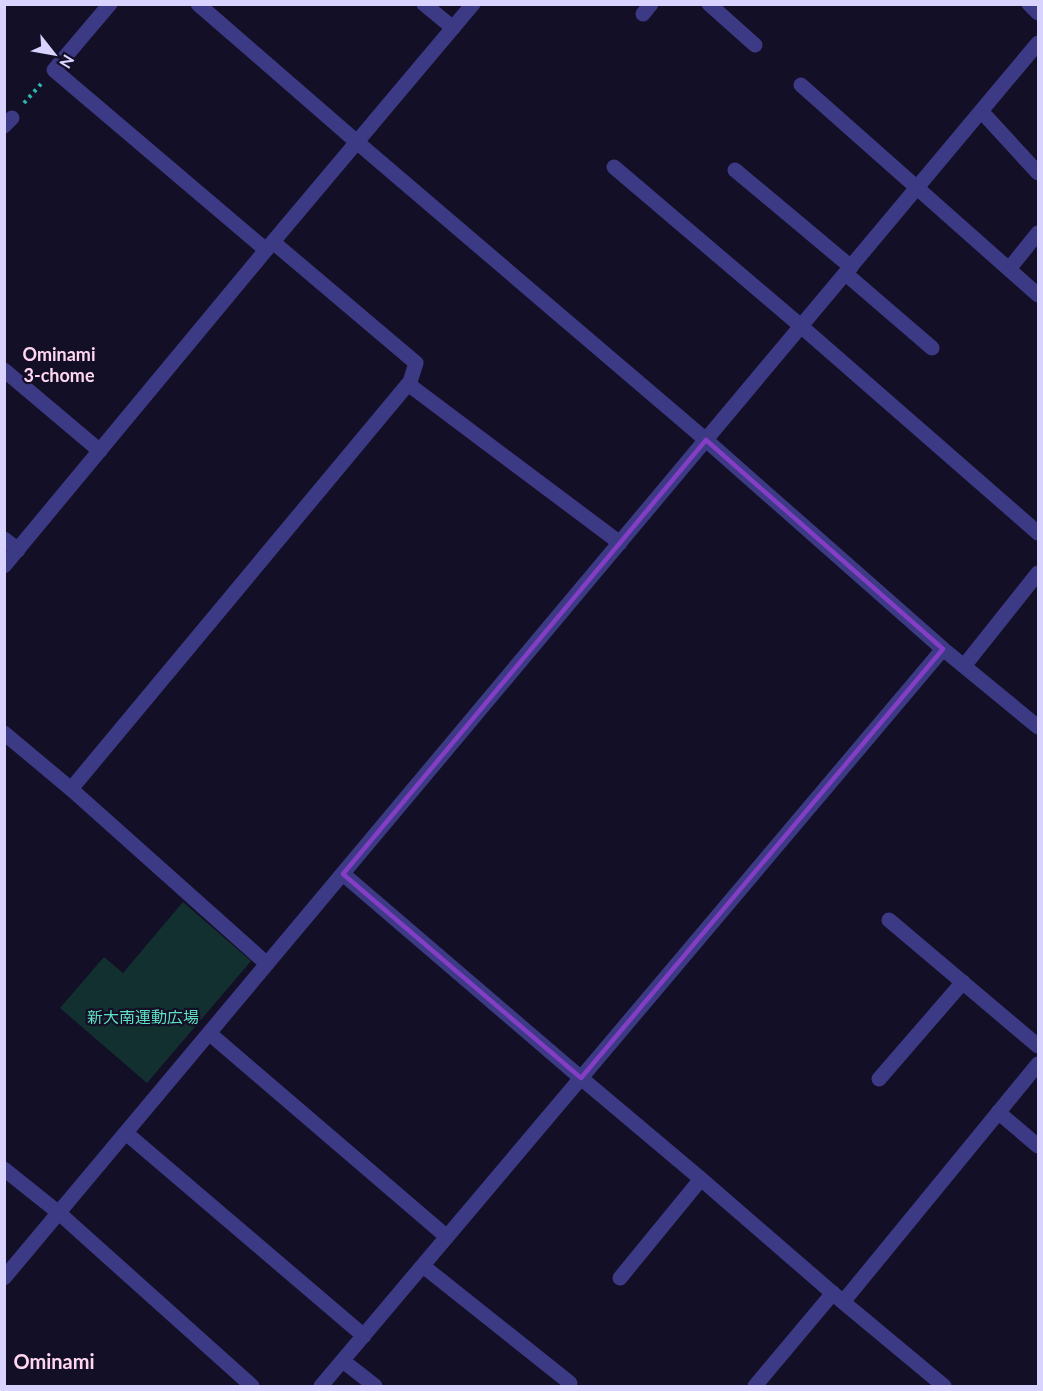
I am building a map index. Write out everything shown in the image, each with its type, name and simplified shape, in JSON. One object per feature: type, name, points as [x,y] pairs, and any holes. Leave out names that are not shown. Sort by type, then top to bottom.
[{"type":"street","points":[[71,789],[409,385],[416,363],[54,70],[110,4]]},
{"type":"street","points":[[198,4],[706,440],[943,649],[1038,727]]},
{"type":"street","points":[[424,4],[453,28]]},
{"type":"street","points":[[4,566],[473,4]]},
{"type":"street","points":[[709,4],[755,45]]},
{"type":"street","points":[[1029,4],[1038,13]]},
{"type":"street","points":[[4,1278],[1038,43]]},
{"type":"street","points":[[801,85],[1038,295]]},
{"type":"street","points":[[982,112],[1038,173]]},
{"type":"street","points":[[614,167],[1038,533]]},
{"type":"street","points":[[735,170],[932,348]]},
{"type":"street","points":[[1009,269],[1038,233]]},
{"type":"street","points":[[4,370],[100,451]]},
{"type":"street","points":[[409,385],[620,543]]},
{"type":"street","points":[[4,539],[18,550]]},
{"type":"street","points":[[964,666],[1038,573]]},
{"type":"street","points":[[321,1386],[943,649]]},
{"type":"street","points":[[4,733],[71,789],[267,964]]},
{"type":"street","points":[[343,874],[944,1386]]},
{"type":"street","points":[[890,921],[1038,1046]]},
{"type":"street","points":[[879,1079],[963,982]]},
{"type":"street","points":[[209,1034],[447,1237]]},
{"type":"street","points":[[755,1386],[838,1297],[1038,1064]]},
{"type":"street","points":[[998,1112],[1038,1146]]},
{"type":"street","points":[[126,1133],[363,1336]]},
{"type":"street","points":[[4,1169],[59,1213],[252,1386]]},
{"type":"street","points":[[620,1278],[701,1179]]},
{"type":"street","points":[[423,1266],[570,1383]]},
{"type":"street","points":[[343,1361],[375,1386]]},
{"type":"path","points":[[8,122],[54,70]]},
{"type":"highlighted area","points":[[706,440],[943,649],[581,1078],[343,874]]},
{"type":"green space","name":"新大南運動広場","points":[[183,902],[251,961],[147,1083],[60,1008],[104,957],[123,973]]},
{"type":"district","name":"Ominami 3-chome","points":[[59,364]]},
{"type":"district","name":"Ominami","points":[[54,1361]]}]
